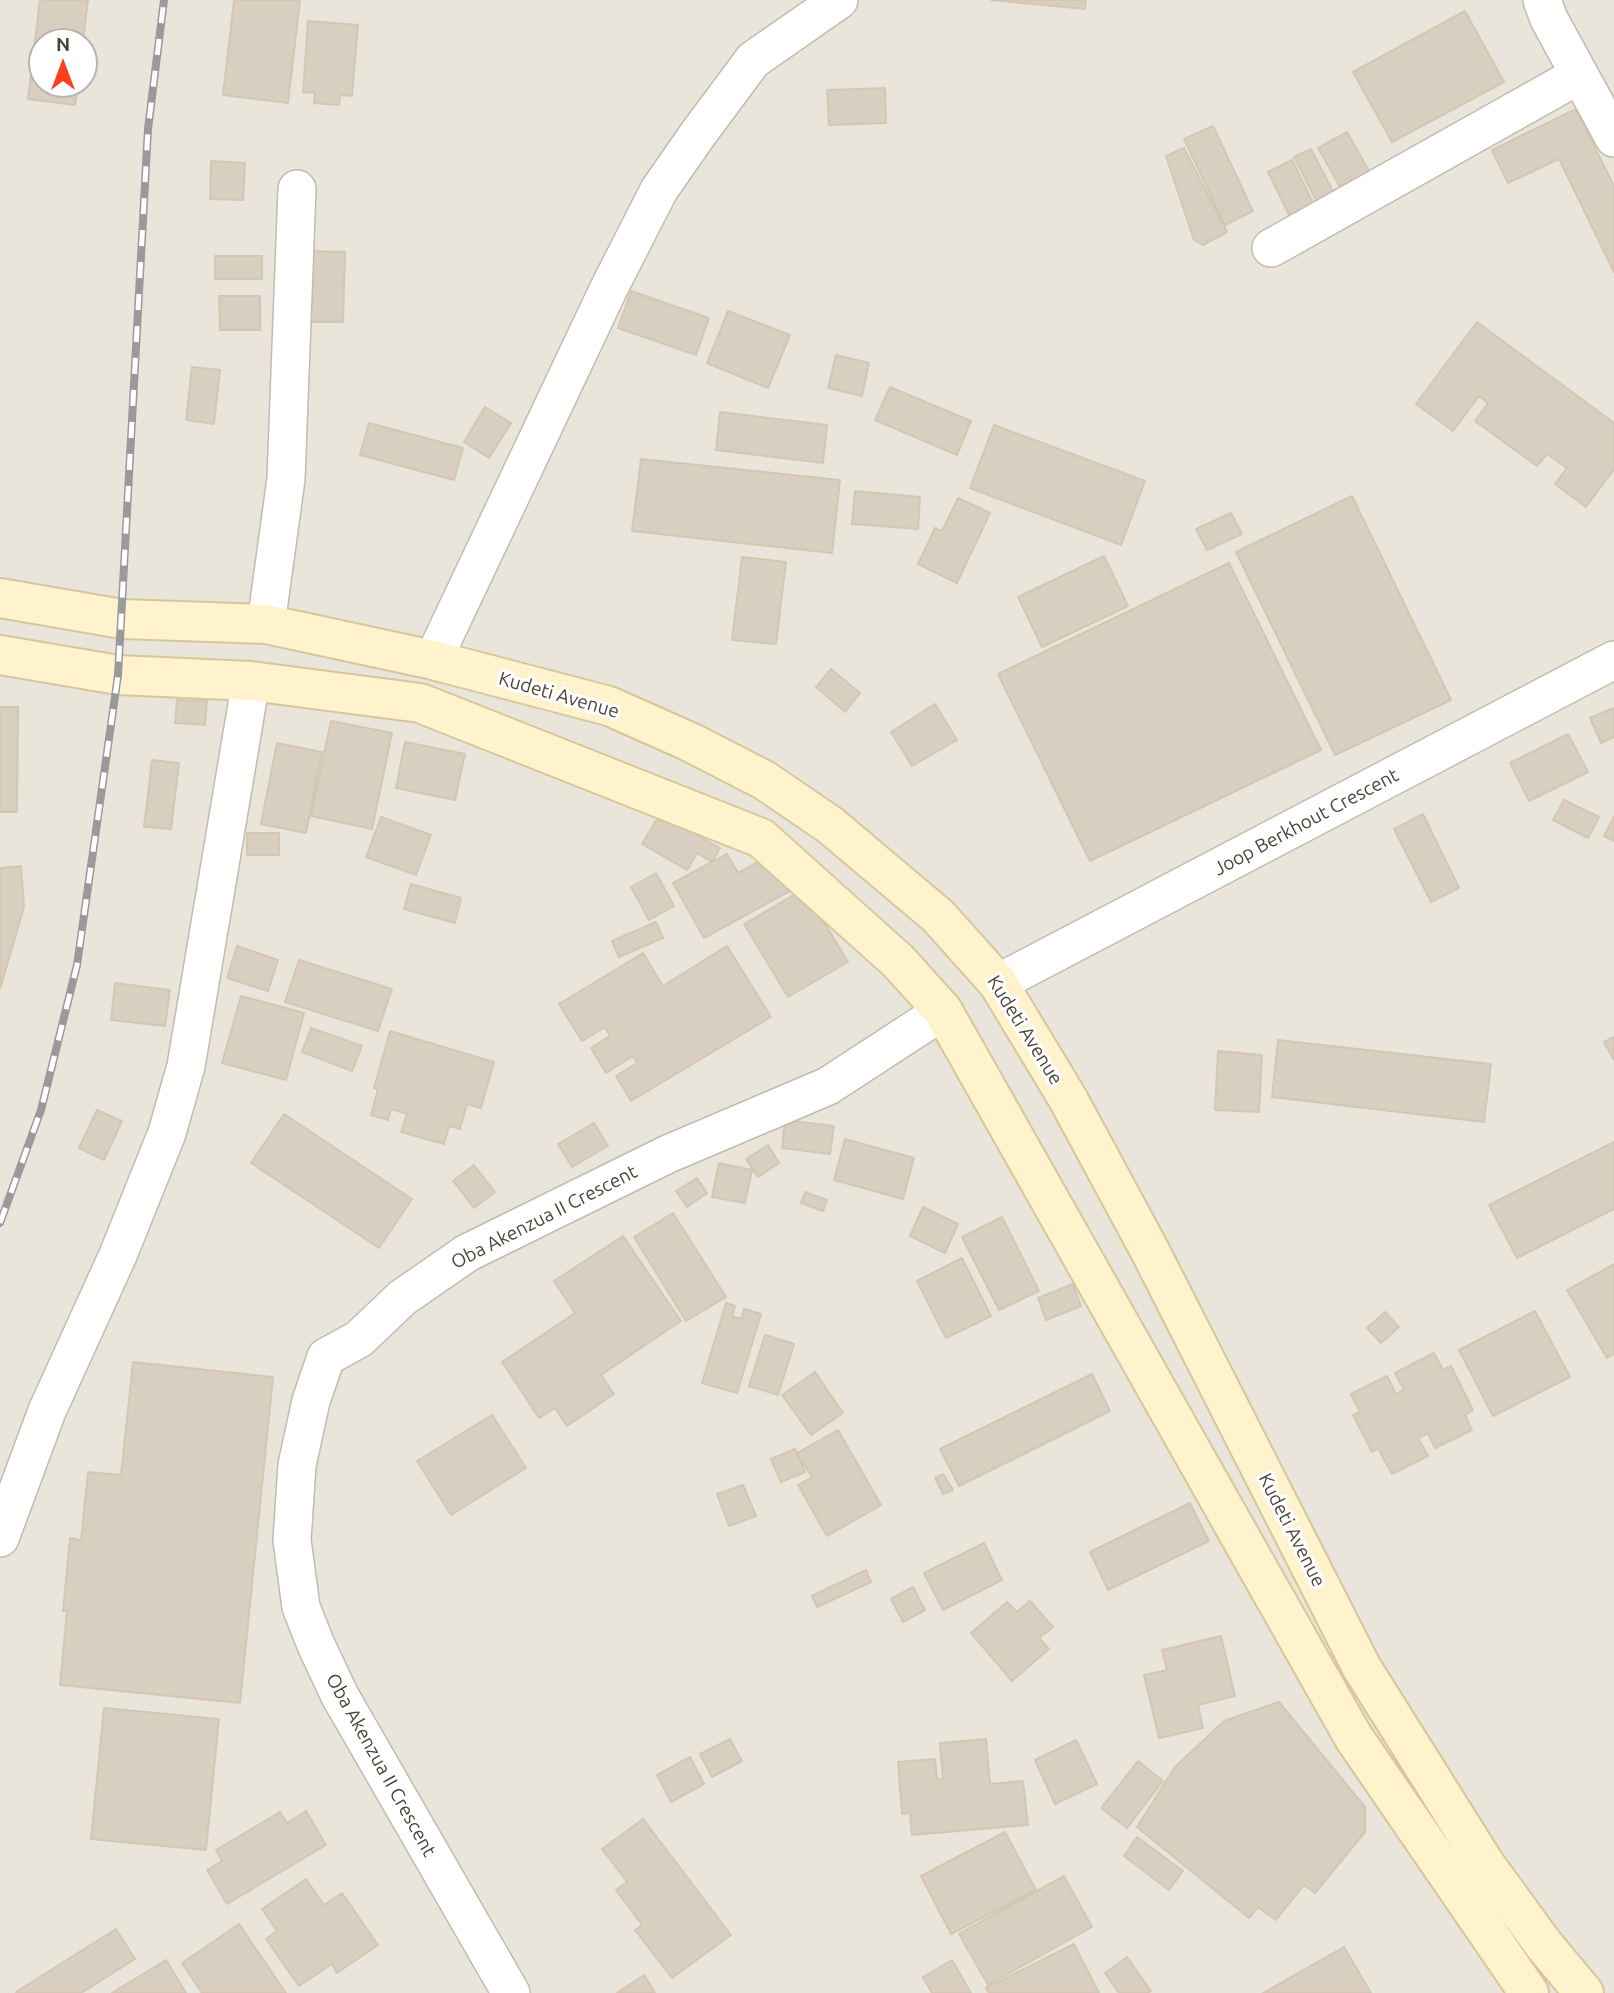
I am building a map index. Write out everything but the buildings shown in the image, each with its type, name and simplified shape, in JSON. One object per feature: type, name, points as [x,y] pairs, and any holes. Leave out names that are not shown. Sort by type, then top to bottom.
[{"type":"main road","name":"Kudeti Avenue","points":[[0,598],[122,619],[266,625],[433,660],[609,706],[690,742],[764,780],[830,825],[938,916],[998,983],[1068,1099],[1150,1251],[1362,1668],[1485,1864],[1544,1945],[1584,1993]]},
{"type":"main road","points":[[0,655],[118,676],[251,681],[421,703],[761,838],[900,962],[943,1011],[1354,1738],[1529,1993]]},
{"type":"street","points":[[433,660],[609,288],[659,190],[753,60],[839,0]]},
{"type":"street","points":[[1542,0],[1549,19],[1614,138]]},
{"type":"street","points":[[1271,248],[1579,75]]},
{"type":"street","points":[[266,625],[286,479],[297,189]]},
{"type":"street","name":"Joop Berkhout Crescent","points":[[998,983],[1614,660]]},
{"type":"street","points":[[0,1538],[47,1410],[118,1255],[167,1133],[186,1066],[251,681]]},
{"type":"street","name":"Oba Akenzua II Crescent","points":[[511,1993],[340,1696],[301,1607],[292,1540],[297,1465],[311,1401],[326,1357],[359,1339],[402,1298],[467,1253],[668,1154],[828,1086],[943,1011]]},
{"type":"shaded area","points":[[0,0],[1614,0],[1614,1993],[0,1993]]},
{"type":"railway","points":[[0,1223],[41,1110],[77,965],[118,675],[148,129],[164,0]]}]
